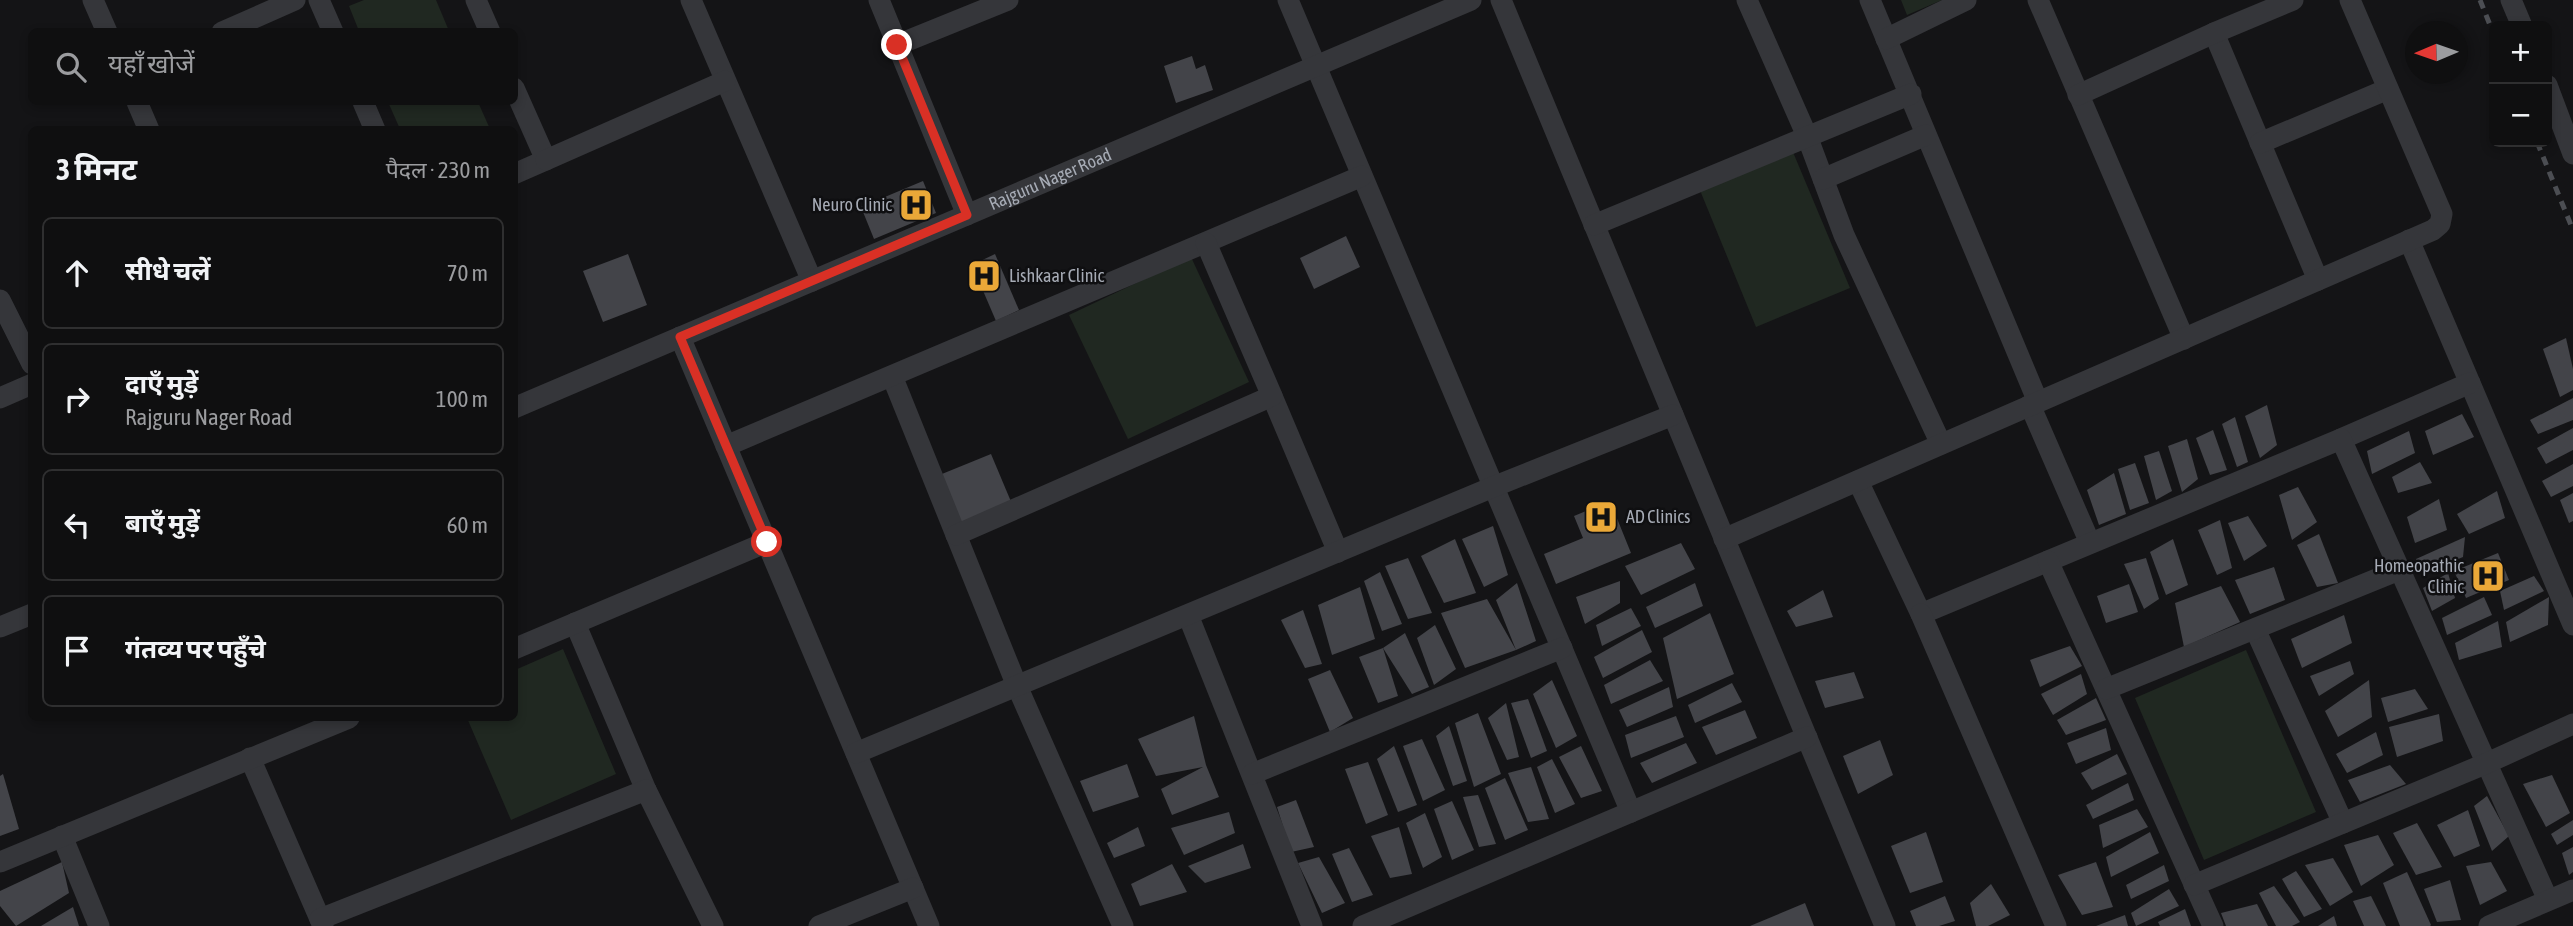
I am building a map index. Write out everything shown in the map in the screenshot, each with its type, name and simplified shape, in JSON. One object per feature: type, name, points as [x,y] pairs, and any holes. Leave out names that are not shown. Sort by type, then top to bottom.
[{"type":"street","points":[[93,0],[105,28]]},
{"type":"street","points":[[231,28],[295,0]]},
{"type":"street","points":[[319,0],[331,28]]},
{"type":"street","points":[[476,0],[488,28]]},
{"type":"street","points":[[691,0],[812,281]]},
{"type":"street","points":[[879,0],[967,215]]},
{"type":"street","points":[[897,45],[1008,0]]},
{"type":"street","points":[[1288,0],[1631,812]]},
{"type":"street","name":"Rajguru Nager Road","points":[[518,406],[1471,0]]},
{"type":"street","points":[[1501,0],[1885,926]]},
{"type":"street","points":[[1747,0],[1807,136],[1849,247],[1941,444]]},
{"type":"street","points":[[1870,0],[1911,94],[2090,544]]},
{"type":"street","points":[[1886,39],[1966,0]]},
{"type":"street","points":[[2038,0],[2184,339]]},
{"type":"street","points":[[2078,95],[2293,0]]},
{"type":"street","points":[[1724,539],[2433,230],[2440,224],[2442,214],[2350,0]]},
{"type":"street","points":[[2511,0],[2520,21]]},
{"type":"street","points":[[2214,33],[2318,280]]},
{"type":"street","points":[[518,172],[725,81]]},
{"type":"street","points":[[2260,143],[2388,89]]},
{"type":"street","points":[[2552,93],[2566,114],[2573,154]]},
{"type":"street","points":[[1594,225],[1911,94]]},
{"type":"street","points":[[518,97],[546,160]]},
{"type":"street","points":[[138,105],[147,126]]},
{"type":"street","points":[[364,105],[373,126]]},
{"type":"street","points":[[1823,179],[1926,135]]},
{"type":"street","points":[[726,446],[1362,176]]},
{"type":"street","points":[[2409,240],[2573,625]]},
{"type":"street","points":[[1206,243],[1338,552]]},
{"type":"street","points":[[0,300],[28,356]]},
{"type":"street","points":[[680,337],[929,926]]},
{"type":"street","points":[[892,376],[1017,686],[1123,926]]},
{"type":"street","points":[[1921,614],[2470,383]]},
{"type":"street","points":[[0,398],[28,386]]},
{"type":"street","points":[[956,535],[1272,396]]},
{"type":"street","points":[[856,753],[1493,487],[1673,415]]},
{"type":"street","points":[[2341,439],[2485,764],[2541,911]]},
{"type":"street","points":[[1858,481],[1921,614],[2056,926]]},
{"type":"street","points":[[518,647],[767,542]]},
{"type":"street","points":[[2048,561],[2213,926]]},
{"type":"street","points":[[2106,689],[2399,570]]},
{"type":"street","points":[[1188,615],[1312,926]]},
{"type":"street","points":[[0,627],[28,616]]},
{"type":"street","points":[[575,623],[646,790],[712,926]]},
{"type":"street","points":[[2255,629],[2343,823]]},
{"type":"street","points":[[1252,774],[1562,648]]},
{"type":"street","points":[[0,862],[342,721]]},
{"type":"street","points":[[2194,885],[2485,764],[2573,724]]},
{"type":"street","points":[[1363,926],[1807,737]]},
{"type":"street","points":[[250,758],[321,922],[646,790]]},
{"type":"street","points":[[62,836],[99,926]]},
{"type":"street","points":[[819,926],[913,888]]},
{"type":"street","points":[[2489,926],[2541,911],[2573,890]]},
{"type":"shaded area","points":[[364,0],[436,0],[448,28],[358,28],[349,6]]},
{"type":"shaded area","points":[[1901,0],[1942,0],[1907,15]]},
{"type":"shaded area","points":[[389,105],[479,105],[489,126],[399,126]]},
{"type":"shaded area","points":[[1790,145],[1850,288],[1756,327],[1697,183]]},
{"type":"shaded area","points":[[1191,257],[1249,382],[1128,439],[1069,315]]},
{"type":"shaded area","points":[[563,649],[616,774],[511,820],[468,721],[518,721],[518,669]]},
{"type":"shaded area","points":[[2246,650],[2316,812],[2204,860],[2135,698]]},
{"type":"building","points":[[1192,56],[1196,69],[1205,65],[1213,90],[1176,103],[1164,66]]},
{"type":"building","points":[[923,181],[936,213],[874,239],[861,207]]},
{"type":"building","points":[[1346,236],[1360,267],[1314,289],[1300,258]]},
{"type":"building","points":[[628,254],[647,305],[603,322],[583,271]]},
{"type":"building","points":[[995,254],[1019,310],[996,321],[972,265]]},
{"type":"building","points":[[2566,338],[2573,369],[2573,390],[2560,397],[2543,349]]},
{"type":"building","points":[[2573,398],[2573,420],[2538,434],[2530,420]]},
{"type":"building","points":[[2267,405],[2277,445],[2260,458],[2245,416]]},
{"type":"building","points":[[2462,414],[2474,437],[2433,455],[2425,431]]},
{"type":"building","points":[[2235,417],[2248,462],[2237,467],[2222,424]]},
{"type":"building","points":[[2573,428],[2573,450],[2546,464],[2537,448]]},
{"type":"building","points":[[2213,430],[2227,470],[2210,475],[2196,438]]},
{"type":"building","points":[[2409,431],[2415,453],[2372,474],[2367,451]]},
{"type":"building","points":[[2187,439],[2198,479],[2182,492],[2168,446]]},
{"type":"building","points":[[2159,451],[2172,491],[2156,500],[2144,456]]},
{"type":"building","points":[[991,454],[1012,504],[958,527],[937,476]]},
{"type":"building","points":[[2420,462],[2432,483],[2398,493],[2392,477]]},
{"type":"building","points":[[2135,463],[2149,503],[2130,510],[2118,469]]},
{"type":"building","points":[[2573,464],[2573,486],[2551,497],[2542,481]]},
{"type":"building","points":[[2114,473],[2126,514],[2099,525],[2087,490]]},
{"type":"building","points":[[2298,487],[2317,522],[2292,540],[2279,495]]},
{"type":"building","points":[[2497,491],[2505,518],[2469,534],[2457,514]]},
{"type":"building","points":[[2573,493],[2573,521],[2569,523],[2560,500]]},
{"type":"building","points":[[2439,499],[2447,530],[2415,543],[2407,517]]},
{"type":"building","points":[[1610,501],[1631,553],[1556,584],[1544,554],[1583,538],[1574,516]]},
{"type":"building","points":[[2248,516],[2267,546],[2244,561],[2228,523]]},
{"type":"building","points":[[2220,520],[2232,568],[2217,575],[2198,530]]},
{"type":"building","points":[[1493,526],[1508,575],[1484,587],[1462,539]]},
{"type":"building","points":[[2319,534],[2338,583],[2317,587],[2297,545]]},
{"type":"building","points":[[2465,537],[2463,557],[2422,574],[2416,559]]},
{"type":"building","points":[[1455,539],[1476,593],[1444,603],[1421,556]]},
{"type":"building","points":[[2173,539],[2188,585],[2166,595],[2150,552]]},
{"type":"building","points":[[1681,543],[1695,569],[1641,595],[1625,566]]},
{"type":"building","points":[[2498,553],[2509,580],[2466,598],[2454,571]]},
{"type":"building","points":[[1408,558],[1432,613],[1408,619],[1385,566]]},
{"type":"building","points":[[2146,558],[2159,599],[2144,609],[2124,564]]},
{"type":"building","points":[[2274,567],[2285,600],[2250,614],[2235,580]]},
{"type":"building","points":[[1380,572],[1402,624],[1382,631],[1364,581]]},
{"type":"building","points":[[2448,573],[2455,598],[2432,611],[2423,588]]},
{"type":"building","points":[[2534,576],[2544,591],[2504,610],[2500,591]]},
{"type":"building","points":[[1620,581],[1620,603],[1585,624],[1576,597]]},
{"type":"building","points":[[1517,583],[1536,641],[1516,650],[1496,600]]},
{"type":"building","points":[[1695,583],[1703,606],[1655,628],[1646,607]]},
{"type":"building","points":[[2129,584],[2138,612],[2106,623],[2097,596]]},
{"type":"building","points":[[2221,586],[2240,622],[2184,647],[2175,603]]},
{"type":"building","points":[[1360,587],[1375,639],[1332,655],[1318,605]]},
{"type":"building","points":[[1823,590],[1833,617],[1796,627],[1787,611]]},
{"type":"building","points":[[2484,597],[2492,615],[2447,635],[2442,618]]},
{"type":"building","points":[[2549,597],[2548,625],[2510,642],[2506,622]]},
{"type":"building","points":[[1487,599],[1516,650],[1465,668],[1441,613]]},
{"type":"building","points":[[1631,608],[1641,626],[1602,646],[1596,625]]},
{"type":"building","points":[[1303,610],[1322,664],[1305,668],[1281,620]]},
{"type":"building","points":[[1710,613],[1734,674],[1677,699],[1663,638]]},
{"type":"building","points":[[2344,615],[2352,643],[2302,668],[2291,639]]},
{"type":"building","points":[[2498,621],[2502,647],[2459,660],[2455,643]]},
{"type":"building","points":[[1435,625],[1456,669],[1434,685],[1417,638]]},
{"type":"building","points":[[1642,630],[1652,652],[1603,678],[1594,657]]},
{"type":"building","points":[[1405,633],[1429,687],[1412,694],[1383,648]]},
{"type":"building","points":[[2070,646],[2082,666],[2040,687],[2030,660]]},
{"type":"building","points":[[1383,648],[1398,696],[1378,703],[1359,657]]},
{"type":"building","points":[[1650,660],[1663,681],[1611,704],[1604,685]]},
{"type":"building","points":[[2350,661],[2354,674],[2319,696],[2310,676]]},
{"type":"building","points":[[1330,670],[1353,718],[1330,732],[1308,679]]},
{"type":"building","points":[[1854,672],[1864,698],[1825,708],[1815,681]]},
{"type":"building","points":[[2081,674],[2087,694],[2053,715],[2041,694]]},
{"type":"building","points":[[1552,680],[1577,736],[1556,748],[1533,694]]},
{"type":"building","points":[[2369,680],[2372,717],[2338,737],[2325,711]]},
{"type":"building","points":[[1732,683],[1742,702],[1695,723],[1688,705]]},
{"type":"building","points":[[1669,687],[1673,707],[1627,727],[1619,710]]},
{"type":"building","points":[[2415,689],[2428,709],[2388,722],[2381,698]]},
{"type":"building","points":[[2096,698],[2106,720],[2066,735],[2057,720]]},
{"type":"building","points":[[1528,699],[1547,751],[1531,758],[1511,703]]},
{"type":"building","points":[[1506,703],[1519,757],[1507,760],[1488,718]]},
{"type":"building","points":[[1745,710],[1757,738],[1716,755],[1702,727]]},
{"type":"building","points":[[1478,713],[1501,774],[1474,787],[1455,723]]},
{"type":"building","points":[[2439,714],[2443,741],[2397,757],[2389,727]]},
{"type":"building","points":[[1194,716],[1206,765],[1219,797],[1172,815],[1161,789],[1203,767],[1156,776],[1138,739]]},
{"type":"building","points":[[1676,716],[1684,737],[1631,758],[1625,735]]},
{"type":"building","points":[[1449,726],[1467,781],[1453,786],[1436,736]]},
{"type":"building","points":[[2106,728],[2111,750],[2076,764],[2067,743]]},
{"type":"building","points":[[2376,732],[2383,755],[2347,773],[2336,754]]},
{"type":"building","points":[[1422,739],[1445,790],[1423,801],[1403,746]]},
{"type":"building","points":[[1880,740],[1893,775],[1858,794],[1843,756]]},
{"type":"building","points":[[1686,743],[1697,763],[1652,783],[1640,763]]},
{"type":"building","points":[[1394,746],[1417,805],[1398,812],[1377,759]]},
{"type":"building","points":[[1581,746],[1602,791],[1581,798],[1559,757]]},
{"type":"building","points":[[2117,754],[2127,774],[2092,790],[2081,773]]},
{"type":"building","points":[[1552,759],[1575,804],[1555,813],[1537,767]]},
{"type":"building","points":[[1368,762],[1388,815],[1366,824],[1345,769]]},
{"type":"building","points":[[1127,764],[1139,797],[1093,812],[1080,781]]},
{"type":"building","points":[[2390,765],[2406,784],[2360,802],[2348,780]]},
{"type":"building","points":[[1531,767],[1549,819],[1528,822],[1508,773]]},
{"type":"building","points":[[3,774],[19,829],[0,836],[0,776]]},
{"type":"building","points":[[2552,775],[2570,813],[2546,827],[2523,784]]},
{"type":"building","points":[[1505,778],[1528,830],[1505,840],[1485,788]]},
{"type":"building","points":[[2128,783],[2134,800],[2093,819],[2086,805]]},
{"type":"building","points":[[1478,795],[1496,844],[1479,847],[1463,797]]},
{"type":"building","points":[[2487,796],[2509,836],[2492,851],[2474,806]]},
{"type":"building","points":[[1296,800],[1314,847],[1291,852],[1277,807]]},
{"type":"building","points":[[1452,801],[1474,850],[1452,860],[1434,809]]},
{"type":"building","points":[[2137,809],[2148,827],[2103,848],[2099,825]]},
{"type":"building","points":[[2468,810],[2480,846],[2454,857],[2437,825]]},
{"type":"building","points":[[1229,812],[1235,833],[1184,855],[1171,828]]},
{"type":"building","points":[[1425,813],[1442,857],[1423,868],[1406,823]]},
{"type":"building","points":[[2573,820],[2573,835],[2557,845],[2551,834]]},
{"type":"building","points":[[2417,823],[2442,867],[2416,875],[2393,833]]},
{"type":"building","points":[[1138,827],[1145,846],[1114,858],[1107,843]]},
{"type":"building","points":[[1399,827],[1412,874],[1390,878],[1371,836]]},
{"type":"building","points":[[1926,832],[1943,882],[1910,893],[1891,846]]},
{"type":"building","points":[[2150,832],[2159,853],[2111,877],[2106,857]]},
{"type":"building","points":[[2378,835],[2394,865],[2361,886],[2344,845]]},
{"type":"building","points":[[1243,844],[1251,868],[1205,883],[1188,866]]},
{"type":"building","points":[[2573,847],[2573,872],[2569,875],[2562,853]]},
{"type":"building","points":[[1349,848],[1373,895],[1352,902],[1332,854]]},
{"type":"building","points":[[1319,857],[1345,903],[1322,913],[1298,863]]},
{"type":"building","points":[[2333,858],[2353,892],[2330,906],[2305,865]]},
{"type":"building","points":[[62,862],[69,893],[16,926],[0,906],[0,891]]},
{"type":"building","points":[[2096,862],[2113,907],[2082,915],[2058,875]]},
{"type":"building","points":[[2491,862],[2507,891],[2480,905],[2466,866]]},
{"type":"building","points":[[1172,864],[1187,892],[1140,906],[1131,884]]},
{"type":"building","points":[[2164,865],[2169,881],[2131,899],[2126,885]]},
{"type":"building","points":[[2296,871],[2322,909],[2304,917],[2282,879]]},
{"type":"building","points":[[2407,872],[2430,926],[2400,926],[2383,883]]},
{"type":"building","points":[[2450,880],[2461,920],[2437,922],[2424,889]]},
{"type":"building","points":[[1991,884],[2010,915],[1988,926],[1976,926],[1970,903]]},
{"type":"building","points":[[2274,886],[2300,922],[2292,926],[2276,926],[2259,893]]},
{"type":"building","points":[[2169,889],[2179,906],[2136,926],[2131,913]]},
{"type":"building","points":[[1945,896],[1955,921],[1939,926],[1916,926],[1910,911]]},
{"type":"building","points":[[2371,896],[2386,926],[2364,926],[2353,901]]},
{"type":"building","points":[[1805,903],[1814,926],[1750,926]]},
{"type":"building","points":[[2257,904],[2268,926],[2226,926],[2221,913]]},
{"type":"building","points":[[73,907],[79,926],[41,926]]},
{"type":"building","points":[[2185,909],[2191,926],[2160,926],[2158,922]]},
{"type":"building","points":[[2125,915],[2128,926],[2096,926]]},
{"type":"building","points":[[2334,916],[2337,926],[2318,926]]},
{"type":"railway","points":[[2480,0],[2489,22]]},
{"type":"railway","points":[[2539,147],[2573,230]]},
{"type":"place","name":"Neuro Clinic","points":[[916,205]]},
{"type":"place","name":"Lishkaar Clinic","points":[[984,276]]},
{"type":"place","name":"AD Clinics","points":[[1601,517]]},
{"type":"place","name":"Homeopathic Clinic","points":[[2488,576]]},
{"type":"route","points":[[767,542],[680,337],[967,215],[897,45]]}]
